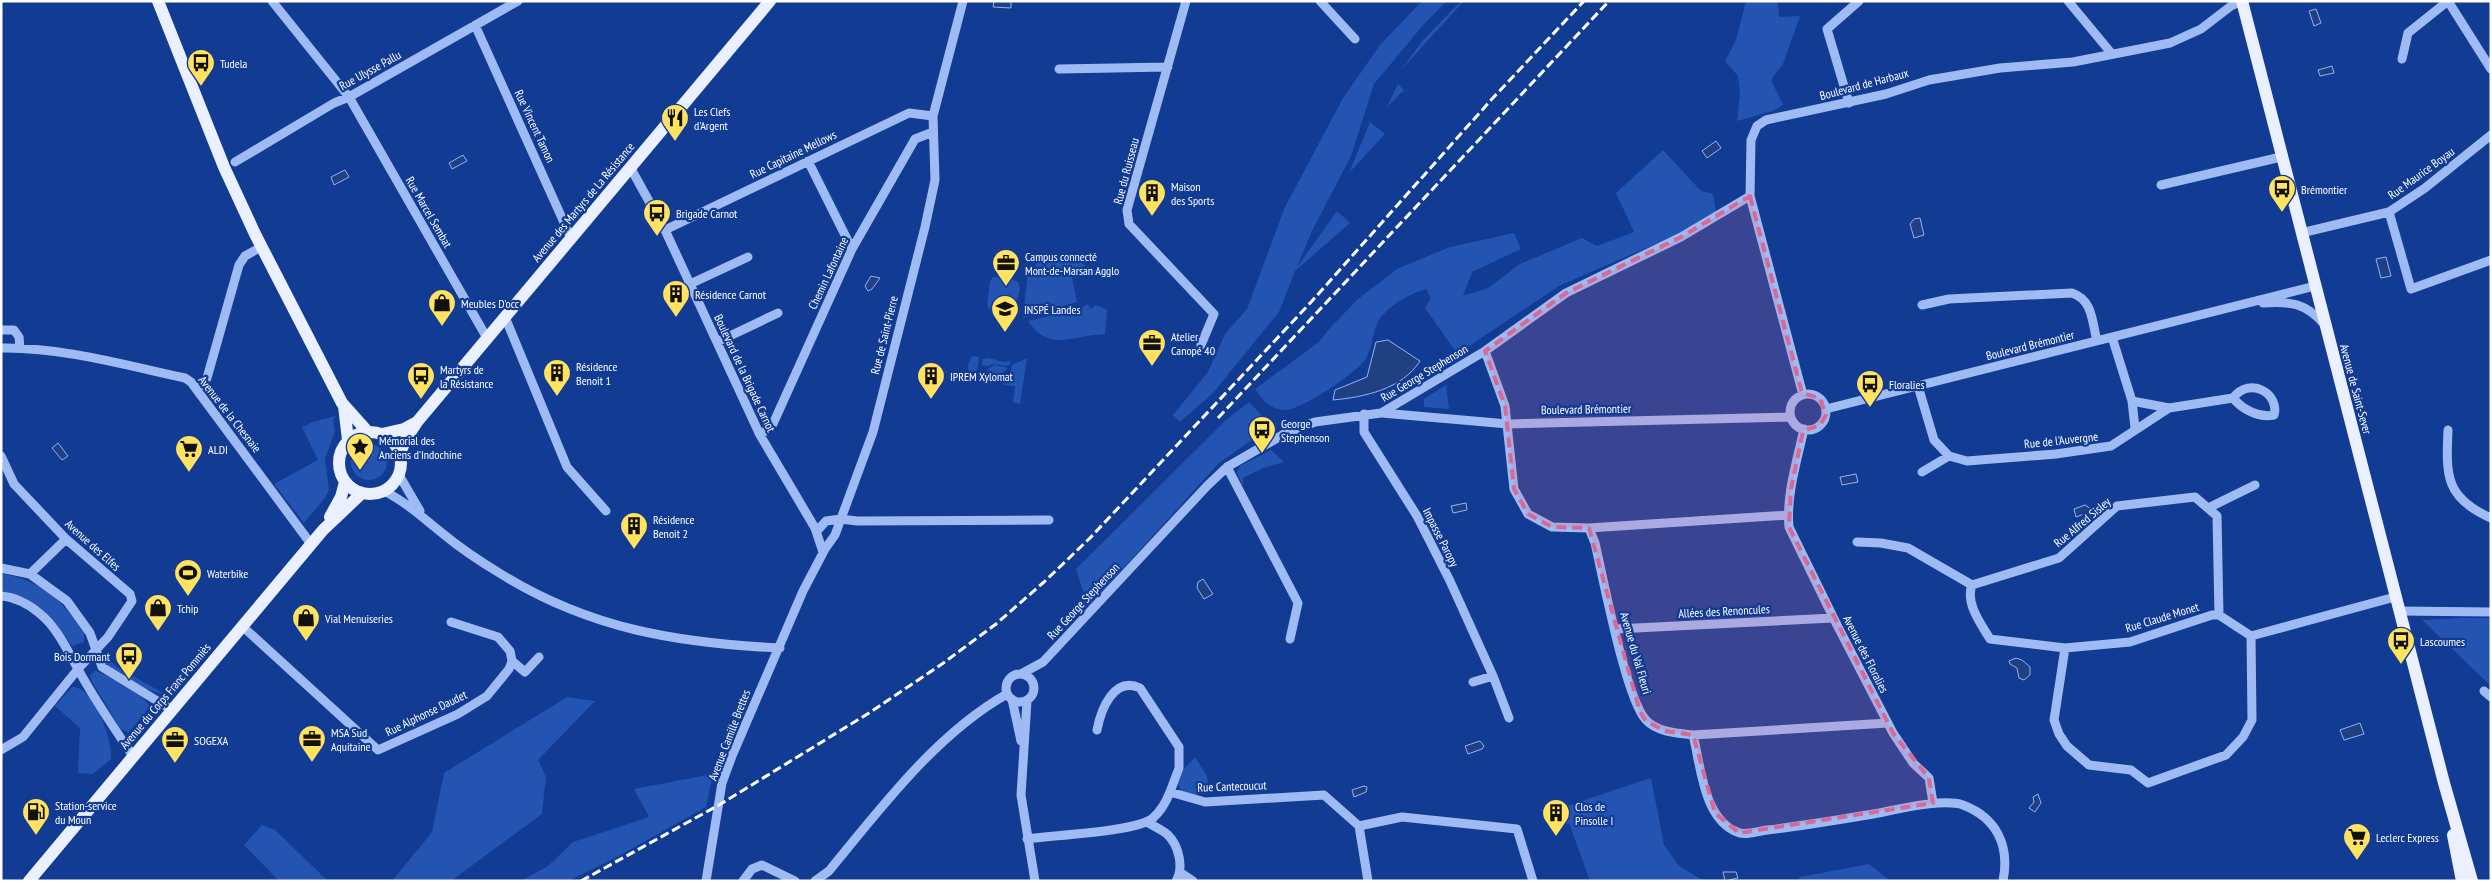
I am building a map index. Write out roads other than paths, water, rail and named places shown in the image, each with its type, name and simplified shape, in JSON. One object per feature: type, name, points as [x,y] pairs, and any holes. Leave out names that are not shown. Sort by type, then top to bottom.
[{"type":"main road","points":[[158,1],[224,167],[262,247],[344,406],[367,431]]},
{"type":"main road","name":"Avenue des Martyrs de La Résistance","points":[[400,453],[406,438],[417,422],[770,1]]},
{"type":"main road","name":"Avenue de Saint-Sever","points":[[2242,1],[2395,597],[2444,784],[2472,881]]},
{"type":"main road","points":[[344,406],[348,440]]},
{"type":"main road","name":"Avenue des Martyrs de La Résistance","points":[[382,434],[404,429],[417,422]]},
{"type":"main road","points":[[367,431],[382,434],[392,440],[400,453],[401,468],[399,476],[384,491],[362,493],[345,482],[340,472],[338,461],[341,450],[348,440],[357,434],[367,431]]},
{"type":"main road","name":"Avenue du Corps Franc Pommiès","points":[[323,530],[341,497],[345,482]]},
{"type":"main road","name":"Avenue du Corps Franc Pommiès","points":[[29,881],[323,530],[362,493]]},
{"type":"main road","name":"Avenue de Saint-Sever","points":[[2444,784],[2462,881]]},
{"type":"street","name":"Rue Marcel Sembat","points":[[272,1],[349,97],[487,338]]},
{"type":"street","name":"Rue Ulysse Pallu","points":[[235,162],[334,103],[349,97],[518,1]]},
{"type":"street","name":"Rue de Saint-Pierre","points":[[774,660],[803,591],[823,552],[835,535],[873,432],[925,228],[935,180],[933,116],[963,1]]},
{"type":"street","name":"Rue du Ruisseau","points":[[1186,1],[1127,210],[1129,224],[1214,314],[1201,345]]},
{"type":"street","points":[[1320,1],[1355,39]]},
{"type":"street","points":[[1849,103],[1827,29],[1859,1]]},
{"type":"street","points":[[2068,1],[2112,54]]},
{"type":"street","name":"Boulevard de Harbaux","points":[[1803,395],[1750,196],[1751,140],[1757,126],[1766,120],[1886,94],[1929,80],[2000,68],[2073,62],[2170,43],[2201,29],[2230,6],[2242,1]]},
{"type":"street","points":[[2402,59],[2408,33],[2448,1],[2491,69]]},
{"type":"street","name":"Rue Vincent Tamon","points":[[475,26],[572,238]]},
{"type":"street","points":[[2482,54],[2491,48]]},
{"type":"street","points":[[1058,69],[1168,67]]},
{"type":"street","name":"Rue Capitaine Mellows","points":[[665,230],[908,112],[933,116]]},
{"type":"street","name":"Chemin Lafontaine","points":[[760,435],[772,426],[852,249],[915,139],[932,132]]},
{"type":"street","name":"Rue Maurice Boyau","points":[[2301,233],[2389,212],[2425,188],[2491,135]]},
{"type":"street","points":[[2161,185],[2281,157]]},
{"type":"street","points":[[808,161],[852,249]]},
{"type":"street","name":"Boulevard de la Brigade Carnot","points":[[630,167],[665,230],[760,435],[817,531],[823,552]]},
{"type":"street","name":"Rue George Stephenson","points":[[1021,674],[1043,662],[1227,467],[1286,433],[1316,422],[1381,413],[1485,351],[1566,292],[1681,237],[1750,196]]},
{"type":"street","points":[[2389,212],[2411,289],[2491,260]]},
{"type":"street","points":[[198,389],[207,378],[239,265],[245,256],[262,247]]},
{"type":"street","points":[[690,284],[748,257]]},
{"type":"street","name":"Boulevard Brémontier","points":[[1826,409],[2315,286]]},
{"type":"street","points":[[1922,305],[1949,299],[2072,293],[2081,296],[2087,301],[2097,341]]},
{"type":"street","name":"Boulevard Brémontier","points":[[2240,305],[2266,303],[2300,305],[2309,309],[2325,326]]},
{"type":"street","points":[[716,342],[778,313]]},
{"type":"street","points":[[505,318],[567,466],[606,511]]},
{"type":"street","points":[[1,330],[14,330],[19,337],[20,348]]},
{"type":"street","points":[[2112,337],[2132,400],[2135,428]]},
{"type":"street","name":"Avenue de la Chesnaie","points":[[1,348],[20,348],[90,358],[185,378],[198,389],[311,544]]},
{"type":"street","points":[[1485,351],[1505,406],[1514,489],[1528,514],[1552,527],[1589,528],[1788,515]]},
{"type":"street","points":[[1918,386],[1934,440],[1949,456],[1922,472]]},
{"type":"street","points":[[2132,400],[2169,408],[2233,398],[2238,392],[2252,386],[2262,389],[2274,404],[2274,415],[2264,417],[2240,406],[2233,398]]},
{"type":"street","points":[[1809,394],[1820,398],[1826,409],[1826,415],[1820,425],[1815,428],[1804,429],[1798,426],[1791,416],[1791,406],[1803,395],[1809,394]]},
{"type":"street","name":"Rue de l'Auvergne","points":[[1949,456],[1967,461],[2098,449],[2121,441],[2135,428],[2169,408]]},
{"type":"street","name":"Boulevard Brémontier","points":[[1381,413],[1508,424],[1791,416]]},
{"type":"street","name":"Impasse Paropy","points":[[1364,414],[1364,432],[1417,516],[1450,581],[1493,676],[1509,718]]},
{"type":"street","name":"Avenue des Floralies","points":[[1804,429],[1788,515],[1789,527],[1833,618],[1888,723],[1913,762],[1928,778],[1933,803]]},
{"type":"street","points":[[2448,430],[2446,466],[2452,486],[2461,499],[2472,509],[2491,518]]},
{"type":"street","name":"Avenue des Elfes","points":[[1,456],[14,484],[66,539],[132,598],[131,604],[96,652]]},
{"type":"street","points":[[1227,467],[1298,603],[1290,639]]},
{"type":"street","points":[[399,476],[425,517]]},
{"type":"street","points":[[2255,485],[2208,508],[2218,516],[2219,615],[2250,636],[2395,597]]},
{"type":"street","points":[[384,491],[425,517],[442,533],[501,574],[542,597],[576,612],[636,631],[680,640],[780,648]]},
{"type":"street","name":"Rue Alfred Sisley","points":[[1972,585],[2059,558],[2117,506],[2195,497],[2208,508]]},
{"type":"street","points":[[817,531],[826,521],[841,519],[857,521],[1050,520]]},
{"type":"street","name":"Avenue du Val Fleuri","points":[[1589,528],[1595,543],[1626,670],[1640,712],[1646,721],[1665,731],[1692,735],[1888,723]]},
{"type":"street","points":[[30,574],[66,539]]},
{"type":"street","points":[[1857,542],[1881,543],[1908,548],[1972,585]]},
{"type":"street","points":[[1,568],[30,574],[68,601],[90,633],[102,667],[172,710]]},
{"type":"street","name":"Rue Claude Monet","points":[[1972,585],[1970,591],[1974,611],[1990,639],[2065,648],[2130,642],[2205,617],[2219,615]]},
{"type":"street","points":[[1,596],[21,602],[39,612],[69,650],[78,669],[133,756]]},
{"type":"street","points":[[2399,611],[2491,612]]},
{"type":"street","name":"Allées des Renoncules","points":[[1616,629],[1833,618]]},
{"type":"street","points":[[451,622],[498,637],[510,651],[512,662],[525,672],[540,657]]},
{"type":"street","name":"Rue Alphonse Daudet","points":[[242,626],[378,750],[458,714],[487,696],[509,669],[512,662]]},
{"type":"street","points":[[2065,648],[2054,720],[2059,734],[2067,746],[2089,765],[2131,770],[2148,783],[2226,755],[2243,737],[2252,720],[2250,636]]},
{"type":"street","points":[[1,750],[23,737],[78,669],[96,652]]},
{"type":"street","name":"Avenue Camille Brettes","points":[[706,881],[722,783],[746,719],[774,660]]},
{"type":"street","name":"Rue George Stephenson","points":[[1034,684],[1043,662]]},
{"type":"street","points":[[814,881],[829,871],[908,775],[985,706],[1009,697],[1022,702],[1033,694],[1034,684],[1028,677],[1021,674],[1008,680],[1009,697],[1024,753]]},
{"type":"street","points":[[1473,682],[1493,676]]},
{"type":"street","points":[[1027,839],[1147,822],[1163,807],[1179,768],[1179,747],[1140,688],[1128,684],[1116,689],[1101,713],[1097,730]]},
{"type":"street","points":[[1027,700],[1021,795],[1035,881]]},
{"type":"street","points":[[1692,735],[1706,793],[1715,813],[1726,825],[1739,833],[1801,827],[1933,803],[1962,804],[1984,817],[1996,828],[2002,837],[2006,867],[2003,881]]},
{"type":"street","name":"Rue Cantecoucut","points":[[1170,792],[1205,802],[1324,795],[1359,826]]},
{"type":"street","points":[[1368,881],[1359,826],[1402,817],[1518,829],[1533,881]]},
{"type":"street","points":[[1147,822],[1168,835],[1177,850],[1179,877],[1193,881]]},
{"type":"street","points":[[743,881],[752,869],[762,865],[795,881]]},
{"type":"railway","points":[[581,881],[719,805],[869,713],[942,664],[996,624],[1044,582],[1090,538],[1312,301],[1491,100],[1584,1]]},
{"type":"railway","points":[[1218,418],[1609,1]]},
{"type":"place","name":"Tudela","points":[[201,87]]},
{"type":"place","name":"Les Clefs d'Argent","points":[[675,142]]},
{"type":"place","name":"Brémontier","points":[[2282,213]]},
{"type":"place","name":"Maison des Sports","points":[[1152,217]]},
{"type":"place","name":"Brigade Carnot","points":[[657,237]]},
{"type":"place","name":"Campus connecté Mont-de-Marsan Agglo","points":[[1006,287]]},
{"type":"place","name":"Résidence Carnot","points":[[676,318]]},
{"type":"place","name":"Meubles D'occ","points":[[442,327]]},
{"type":"place","name":"INSPÉ Landes","points":[[1005,333]]},
{"type":"place","name":"Atelier Canopé 40","points":[[1152,367]]},
{"type":"place","name":"Résidence Benoit 1","points":[[557,397]]},
{"type":"place","name":"Martyrs de la Résistance","points":[[421,400]]},
{"type":"place","name":"IPREM Xylomat","points":[[931,400]]},
{"type":"place","name":"Floralies","points":[[1870,408]]},
{"type":"place","name":"George Stephenson","points":[[1262,454]]},
{"type":"place","name":"Mémorial des Anciens d'Indochine","points":[[360,471]]},
{"type":"place","name":"ALDI","points":[[189,473]]},
{"type":"place","name":"Résidence Benoit 2","points":[[634,550]]},
{"type":"place","name":"Waterbike","points":[[188,597]]},
{"type":"place","name":"Tchip","points":[[158,632]]},
{"type":"place","name":"Vial Menuiseries","points":[[306,642]]},
{"type":"place","name":"Lascoumes","points":[[2401,665]]},
{"type":"place","name":"Bois Dormant","points":[[129,680]]},
{"type":"place","name":"MSA Sud Aquitaine","points":[[312,763]]},
{"type":"place","name":"SOGEXA","points":[[175,764]]},
{"type":"place","name":"Station-service du Moun","points":[[36,836]]},
{"type":"place","name":"Clos de Pinsolle I","points":[[1556,837]]},
{"type":"place","name":"Leclerc Express","points":[[2357,861]]}]
